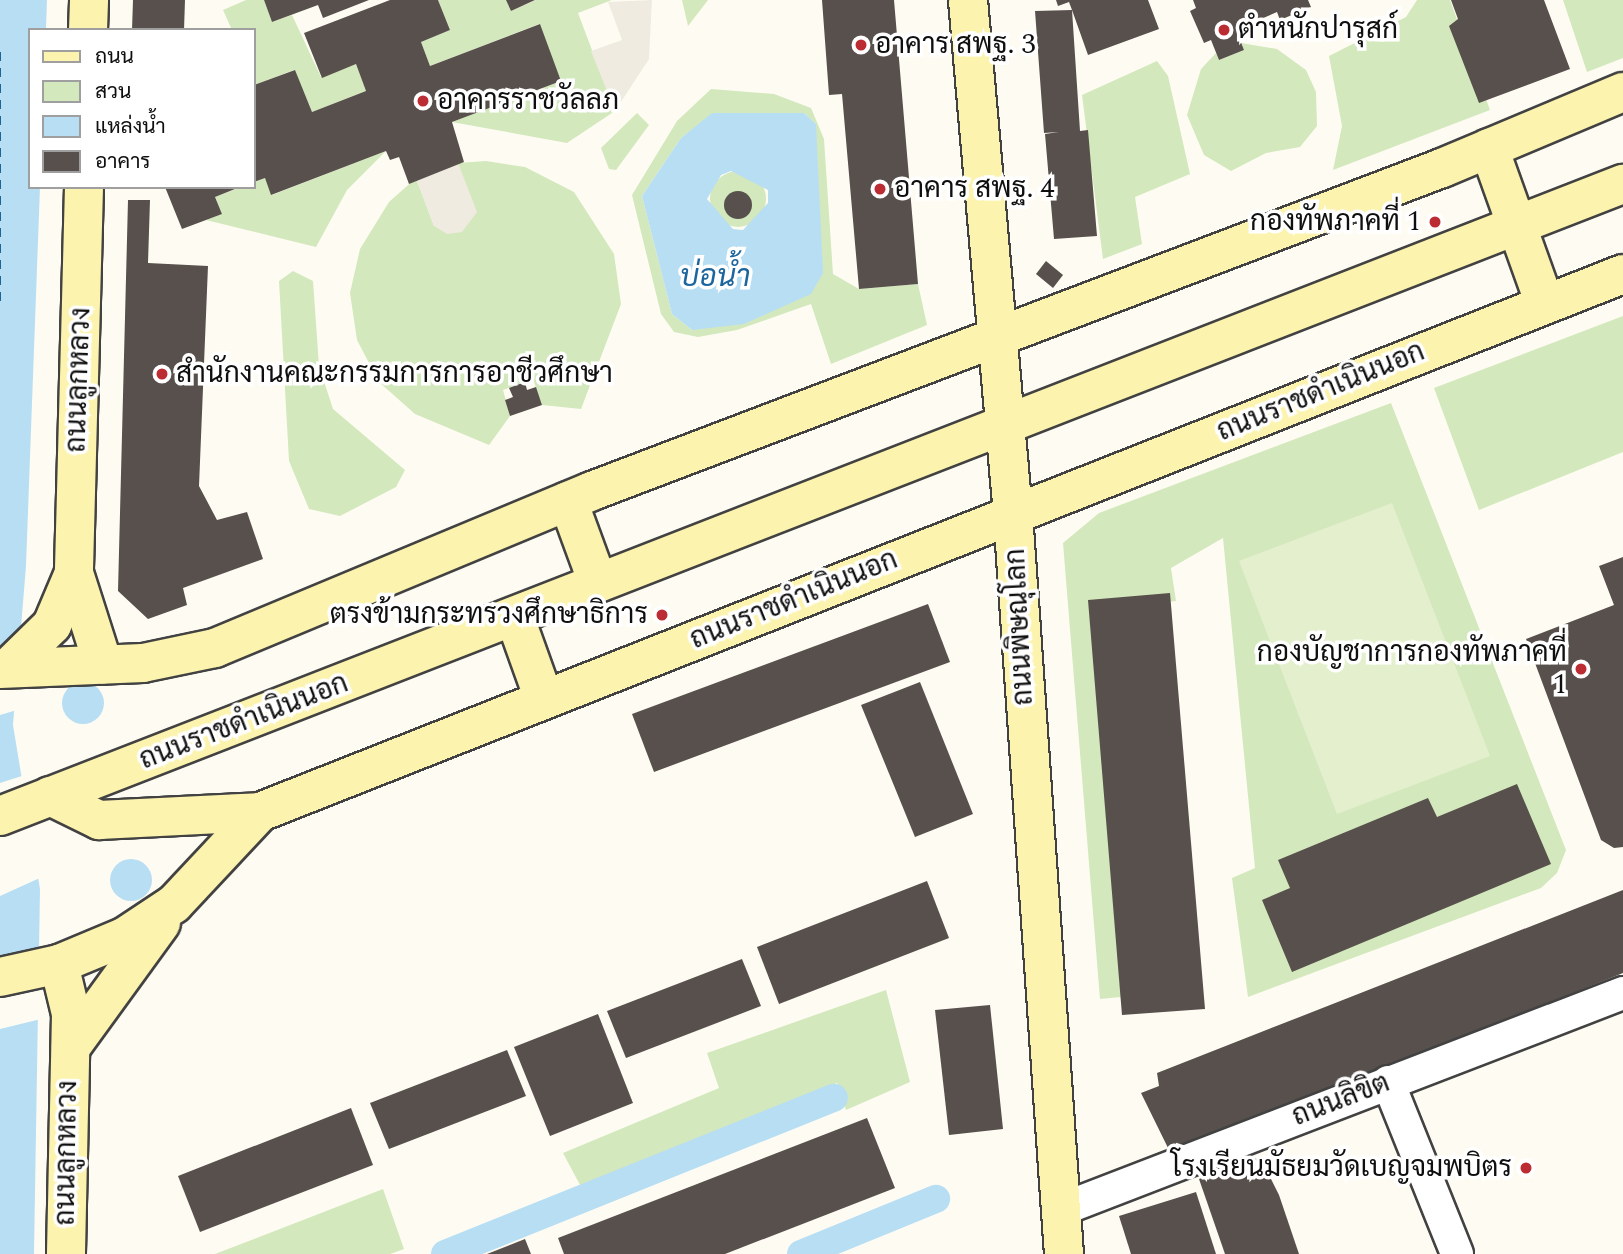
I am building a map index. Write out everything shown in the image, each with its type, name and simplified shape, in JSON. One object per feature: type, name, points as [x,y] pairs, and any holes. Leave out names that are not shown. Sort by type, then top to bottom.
[{"type":"main road","points":[[88,28],[89,0]]},
{"type":"main road","name":"ถนนพิษณุโลก","points":[[968,0],[1013,514],[1063,1254]]},
{"type":"main road","points":[[20,659],[103,664],[143,663],[215,648],[568,501],[1489,148],[1623,92]]},
{"type":"main road","points":[[1489,148],[1545,304]]},
{"type":"main road","name":"ถนนราชดำเนินนอก","points":[[0,816],[515,618],[1004,421],[1623,184]]},
{"type":"main road","name":"ถนนลูกหลวง","points":[[84,189],[78,589],[103,664]]},
{"type":"main road","name":"ถนนราชดำเนินนอก","points":[[0,977],[57,964],[124,937],[173,904],[260,812],[1623,274]]},
{"type":"main road","points":[[568,501],[598,583]]},
{"type":"main road","points":[[78,589],[143,663]]},
{"type":"main road","name":"ถนนลูกหลวง","points":[[20,659],[78,589]]},
{"type":"main road","points":[[515,618],[544,699]]},
{"type":"main road","points":[[43,799],[99,820],[260,812]]},
{"type":"main road","name":"ถนนลูกหลวง","points":[[69,1051],[173,904]]},
{"type":"main road","name":"ถนนลูกหลวง","points":[[57,964],[70,1000],[66,1254]]},
{"type":"street","name":"ถนนลิขิต","points":[[1060,1210],[1623,993]]},
{"type":"street","points":[[1388,1082],[1457,1254]]},
{"type":"green space","points":[[246,0],[264,0],[272,22],[292,15],[321,77],[356,64],[366,91],[312,112],[294,70],[256,84],[256,28],[231,28],[223,10]]},
{"type":"green space","points":[[438,0],[506,0],[511,11],[536,0],[612,0],[578,13],[615,111],[567,143],[452,122],[561,81],[539,24],[430,66],[421,42],[450,30]]},
{"type":"green space","points":[[682,0],[708,0],[688,26]]},
{"type":"green space","points":[[1417,0],[1450,0],[1490,110],[1333,170],[1342,126],[1329,56],[1406,17]]},
{"type":"green space","points":[[1563,0],[1623,0],[1623,58],[1587,72]]},
{"type":"green space","points":[[1241,43],[1277,49],[1306,70],[1316,92],[1317,126],[1300,147],[1266,153],[1231,171],[1204,155],[1187,115],[1201,69],[1216,53],[1219,60],[1244,50]]},
{"type":"green space","points":[[1157,61],[1168,76],[1190,174],[1135,197],[1142,244],[1103,259],[1082,95]]},
{"type":"green space","points":[[711,89],[774,94],[811,108],[824,139],[833,274],[859,289],[918,284],[927,325],[831,364],[811,304],[737,330],[698,337],[674,332],[661,314],[632,195],[677,121]],"holes":[[[713,113],[804,113],[816,124],[692,330],[672,314],[642,196],[681,138]]]},
{"type":"green space","points":[[637,113],[649,125],[616,170],[609,169],[601,148]]},
{"type":"green space","points":[[386,151],[347,190],[316,247],[206,220],[222,214],[215,197],[236,189],[256,189],[256,181],[265,178],[272,195]]},
{"type":"green space","points":[[486,161],[525,167],[574,192],[614,254],[621,304],[581,409],[542,405],[533,379],[503,390],[510,416],[489,445],[415,414],[379,382],[357,340],[350,293],[360,249],[389,202],[416,178],[434,226],[458,163]]},
{"type":"green space","points":[[733,171],[743,171],[758,179],[764,188],[764,210],[758,219],[743,227],[733,227],[715,215],[710,204],[710,194],[722,176]]},
{"type":"green space","points":[[293,271],[313,281],[319,366],[333,409],[405,470],[396,487],[340,516],[309,509],[289,461],[279,281]]},
{"type":"green space","points":[[1623,316],[1623,452],[1479,510],[1434,388]]},
{"type":"green space","points":[[1391,403],[1566,850],[1557,873],[1541,888],[1248,997],[1232,878],[1255,868],[1223,538],[1171,568],[1176,601],[1098,609],[1131,996],[1100,999],[1063,543],[1099,513]]},
{"type":"green space","points":[[1392,503],[1490,756],[1337,814],[1239,561]]},
{"type":"green space","points":[[886,990],[910,1082],[846,1110],[837,1083],[662,1158],[580,1185],[563,1153],[719,1088],[707,1053]]},
{"type":"green space","points":[[383,1189],[404,1249],[390,1254],[215,1254]]},
{"type":"shaded area","points":[[652,0],[649,59],[615,111],[591,51],[622,40],[608,2]]},
{"type":"shaded area","points":[[458,163],[477,212],[462,232],[447,234],[434,226],[416,178]]},
{"type":"water","points":[[0,0],[47,0],[46,28],[28,28],[28,189],[40,189],[26,566],[13,725],[40,889],[34,1254],[0,1254]]},
{"type":"water","name":"บ่อน้ำ","points":[[712,113],[804,113],[816,124],[823,273],[811,294],[744,324],[692,330],[672,314],[642,196],[681,138]],"holes":[[[731,171],[768,190],[768,203],[743,230],[733,229],[707,199],[721,175]]]},
{"type":"water","points":[[83,682],[98,688],[104,703],[98,718],[83,724],[68,718],[62,703],[68,688]]},
{"type":"water","points":[[131,859],[146,865],[152,880],[146,895],[131,901],[116,895],[110,880],[116,865]]},
{"type":"pier","points":[[22,649],[17,710],[0,715],[0,653]]},
{"type":"pier","points":[[25,775],[42,877],[0,896],[0,783]]},
{"type":"pier","points":[[43,957],[41,1019],[0,1029],[0,968]]},
{"type":"building","points":[[133,0],[185,0],[184,28],[132,28]]},
{"type":"building","points":[[264,0],[369,0],[323,18],[318,5],[272,22]]},
{"type":"building","name":"อาคารราชวัลลภ","points":[[390,0],[438,0],[450,30],[421,42],[430,66],[540,24],[561,81],[452,122],[464,162],[409,184],[399,157],[390,160],[386,151],[271,195],[265,178],[256,181],[256,84],[295,70],[312,112],[366,91],[356,64],[322,78],[304,33]]},
{"type":"building","points":[[506,0],[535,0],[511,11]]},
{"type":"building","name":"อาคาร สพฐ. 4","points":[[822,0],[894,0],[918,284],[859,289],[842,94],[829,95]]},
{"type":"building","points":[[1056,0],[1148,0],[1159,29],[1088,55],[1069,2],[1058,6]]},
{"type":"building","name":"ตำหนักปารุสก์","points":[[1193,0],[1308,0],[1311,7],[1280,20],[1277,12],[1261,19],[1262,24],[1238,35],[1244,50],[1219,60],[1211,40],[1204,43],[1190,11],[1196,8]]},
{"type":"building","points":[[1451,0],[1544,0],[1570,69],[1479,103],[1449,26],[1458,19]]},
{"type":"building","points":[[1072,10],[1080,131],[1088,130],[1097,236],[1054,239],[1045,134],[1059,132],[1044,133],[1035,11]]},
{"type":"building","points":[[166,189],[235,189],[215,197],[222,214],[182,229]]},
{"type":"building","points":[[738,191],[748,195],[752,205],[748,215],[738,219],[728,215],[724,205],[728,195]]},
{"type":"building","name":"สำนักงานคณะกรรมการการอาชีวศึกษา","points":[[128,200],[150,200],[148,263],[208,266],[199,486],[217,520],[247,512],[263,559],[183,588],[187,605],[148,619],[118,591]]},
{"type":"building","points":[[1046,261],[1063,275],[1053,288],[1036,274]]},
{"type":"building","points":[[525,382],[527,390],[536,387],[542,405],[510,416],[505,400],[513,397],[509,388]]},
{"type":"building","points":[[1623,557],[1623,847],[1614,848],[1601,840],[1526,639],[1614,605],[1599,566]]},
{"type":"building","points":[[1170,593],[1205,1009],[1122,1015],[1088,600]]},
{"type":"building","points":[[928,604],[950,662],[654,772],[632,714]]},
{"type":"building","points":[[920,682],[973,814],[915,837],[861,705]]},
{"type":"building","points":[[1517,784],[1551,864],[1292,972],[1262,900],[1290,888],[1278,860],[1428,798],[1437,817]]},
{"type":"building","points":[[927,881],[949,938],[779,1004],[757,947]]},
{"type":"building","points":[[1623,890],[1623,973],[1171,1154],[1141,1093],[1159,1086],[1157,1073]]},
{"type":"building","points":[[742,959],[761,1006],[626,1058],[607,1011]]},
{"type":"building","points":[[990,1005],[1003,1129],[949,1135],[935,1010]]},
{"type":"building","points":[[598,1014],[633,1103],[550,1136],[514,1047]]},
{"type":"building","points":[[507,1050],[526,1096],[389,1149],[370,1103]]},
{"type":"building","points":[[351,1108],[373,1165],[200,1232],[178,1176]]},
{"type":"building","points":[[867,1118],[895,1188],[725,1254],[564,1254],[558,1238]]},
{"type":"building","points":[[1260,1157],[1279,1195],[1299,1254],[1225,1254],[1199,1179]]},
{"type":"building","points":[[1196,1192],[1216,1254],[1131,1254],[1119,1216]]},
{"type":"building","points":[[525,1239],[531,1254],[487,1254]]},
{"type":"waterway","points":[[445,1254],[834,1098]]},
{"type":"waterway","points":[[801,1254],[936,1199]]},
{"type":"ferry route","points":[[0,52],[0,307]]},
{"type":"place","name":"ตำหนักปารุสก์","points":[[1224,30]]},
{"type":"place","name":"อาคาร สพฐ. 3","points":[[861,45]]},
{"type":"place","name":"อาคารราชวัลลภ","points":[[423,101]]},
{"type":"place","name":"อาคาร สพฐ. 4","points":[[880,189]]},
{"type":"place","name":"กองทัพภาคที่ 1","points":[[1435,222]]},
{"type":"place","name":"สำนักงานคณะกรรมการการอาชีวศึกษา","points":[[162,374]]},
{"type":"place","name":"ตรงข้ามกระทรวงศึกษาธิการ","points":[[662,615]]},
{"type":"place","name":"กองบัญชาการกองทัพภาคที่ 1","points":[[1581,669]]},
{"type":"place","name":"โรงเรียนมัธยมวัดเบญจมพบิตร","points":[[1526,1168]]}]
